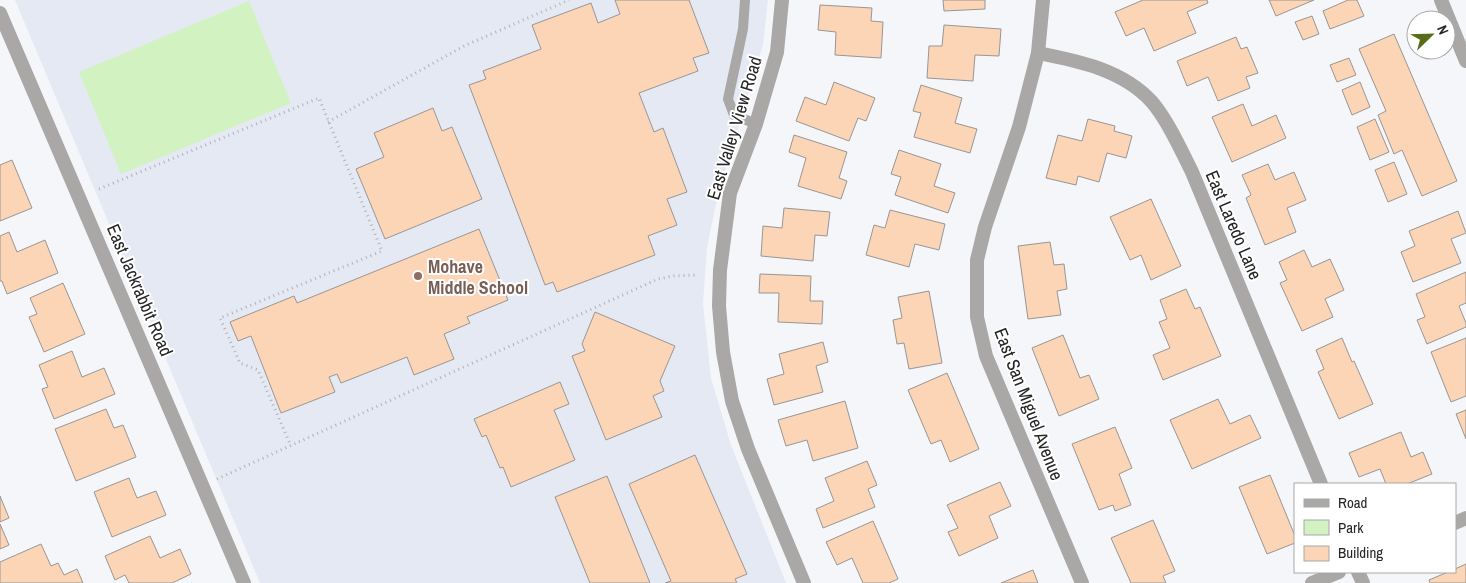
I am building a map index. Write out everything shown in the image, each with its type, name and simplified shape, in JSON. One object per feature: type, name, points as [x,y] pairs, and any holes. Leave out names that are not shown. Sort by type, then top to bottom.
[{"type":"street","name":"East Valley View Road","points":[[782,0],[777,52],[756,124],[730,193],[720,270],[719,306],[723,352],[732,401],[748,449],[804,583]]},
{"type":"street","name":"East San Miguel Avenue","points":[[1043,0],[1038,53],[1019,127],[985,227],[977,260],[977,317],[986,356],[1082,583]]},
{"type":"street","points":[[1441,0],[1466,61]]},
{"type":"street","name":"East Jackrabbit Road","points":[[0,13],[244,583]]},
{"type":"street","name":"East Laredo Lane","points":[[1038,53],[1099,67],[1127,81],[1152,103],[1192,172],[1321,483]]},
{"type":"street","points":[[1312,583],[1337,573]]},
{"type":"lane","points":[[745,0],[743,29],[728,99],[734,115],[756,124]]},
{"type":"path","points":[[328,122],[464,46],[569,0]]},
{"type":"path","points":[[99,189],[319,98],[382,251],[220,318],[240,363],[258,370],[291,446]]},
{"type":"path","points":[[203,486],[658,279],[697,275]]},
{"type":"shaded area","name":"Mohave Middle School","points":[[15,0],[768,0],[763,45],[718,195],[707,247],[703,304],[711,378],[731,445],[786,583],[260,583]]},
{"type":"green space","points":[[249,1],[291,103],[121,174],[79,72]]},
{"type":"building","points":[[615,0],[689,0],[709,53],[693,58],[698,71],[639,93],[654,132],[663,128],[687,192],[667,199],[677,225],[648,236],[655,255],[557,292],[553,282],[545,285],[469,85],[486,79],[483,71],[541,49],[532,25],[591,3],[598,23],[620,14]]},
{"type":"building","points":[[943,0],[985,0],[985,9],[944,11]]},
{"type":"building","points":[[1143,0],[1207,0],[1208,3],[1187,12],[1196,33],[1154,51],[1144,28],[1126,36],[1115,12]]},
{"type":"building","points":[[1269,0],[1314,0],[1276,16]]},
{"type":"building","points":[[1348,0],[1357,0],[1364,16],[1330,29],[1323,11]]},
{"type":"building","points":[[820,5],[872,8],[871,21],[883,22],[881,58],[835,55],[836,32],[818,30]]},
{"type":"building","points":[[1312,16],[1319,34],[1303,40],[1295,22]]},
{"type":"building","points":[[944,25],[1001,29],[999,56],[975,55],[973,81],[927,78],[929,46],[942,46]]},
{"type":"building","points":[[1394,34],[1457,181],[1422,196],[1402,150],[1394,154],[1378,115],[1386,111],[1359,49]]},
{"type":"building","points":[[1236,37],[1241,49],[1247,47],[1258,73],[1246,77],[1250,88],[1218,101],[1208,77],[1187,86],[1177,61]]},
{"type":"building","points":[[1349,58],[1356,75],[1337,82],[1330,65]]},
{"type":"building","points":[[834,82],[875,98],[866,121],[858,118],[849,141],[796,121],[805,97],[826,105]]},
{"type":"building","points":[[1360,82],[1370,107],[1352,115],[1342,90]]},
{"type":"building","points":[[921,85],[962,98],[955,123],[977,129],[970,153],[914,137],[921,113],[913,111]]},
{"type":"building","points":[[1243,104],[1252,126],[1276,115],[1286,138],[1232,162],[1212,117]]},
{"type":"building","points":[[433,108],[442,131],[452,127],[482,199],[385,239],[356,169],[384,157],[374,133]]},
{"type":"building","points":[[1088,119],[1115,126],[1114,131],[1132,136],[1126,158],[1107,153],[1099,182],[1078,176],[1076,185],[1046,178],[1058,135],[1082,141]]},
{"type":"building","points":[[1375,119],[1389,152],[1370,160],[1357,127]]},
{"type":"building","points":[[794,135],[847,152],[839,178],[847,181],[841,199],[798,186],[806,158],[789,152]]},
{"type":"building","points":[[899,150],[941,164],[934,186],[955,193],[948,213],[895,195],[901,177],[891,174]]},
{"type":"building","points":[[12,160],[32,208],[0,221],[0,165]]},
{"type":"building","points":[[1394,162],[1407,194],[1388,202],[1375,170]]},
{"type":"building","points":[[1268,164],[1275,180],[1294,172],[1306,200],[1287,208],[1296,232],[1265,245],[1246,198],[1251,195],[1242,175]]},
{"type":"building","points":[[1151,199],[1181,266],[1151,280],[1141,255],[1130,260],[1110,217]]},
{"type":"building","points":[[784,208],[830,212],[827,236],[815,235],[813,261],[761,256],[763,226],[782,228]]},
{"type":"building","points":[[890,210],[945,224],[939,250],[915,244],[909,267],[866,255],[874,225],[885,228]]},
{"type":"building","points":[[1458,211],[1466,233],[1451,239],[1461,263],[1413,282],[1401,252],[1415,246],[1409,231]]},
{"type":"building","points":[[479,229],[508,300],[467,317],[470,323],[444,334],[454,359],[414,375],[407,357],[341,383],[337,374],[329,377],[335,392],[281,413],[251,336],[238,341],[230,322],[294,296],[297,303]]},
{"type":"building","points":[[9,232],[17,252],[45,240],[58,273],[7,294],[2,281],[0,281],[0,236]]},
{"type":"building","points":[[1050,242],[1054,265],[1064,264],[1067,289],[1057,291],[1061,315],[1028,319],[1018,246]]},
{"type":"building","points":[[1304,250],[1312,267],[1330,259],[1344,290],[1325,299],[1333,317],[1302,331],[1280,283],[1287,280],[1279,262]]},
{"type":"building","points":[[1466,272],[1466,303],[1459,306],[1466,327],[1427,344],[1417,320],[1425,317],[1416,294]]},
{"type":"building","points":[[760,274],[811,276],[810,301],[823,301],[822,324],[778,322],[779,293],[759,293]]},
{"type":"building","points":[[63,283],[85,334],[44,352],[29,317],[37,314],[30,298]]},
{"type":"building","points":[[1186,289],[1195,309],[1200,307],[1221,356],[1163,380],[1153,355],[1170,348],[1159,322],[1167,319],[1160,300]]},
{"type":"building","points":[[929,291],[942,363],[909,369],[904,343],[897,344],[893,320],[902,318],[898,297]]},
{"type":"building","points":[[595,312],[675,346],[660,381],[664,391],[653,396],[662,417],[606,440],[572,356],[585,351],[582,344]]},
{"type":"building","points":[[1063,335],[1080,378],[1089,375],[1099,399],[1059,416],[1032,348]]},
{"type":"building","points":[[1342,338],[1373,404],[1339,419],[1318,372],[1324,369],[1316,350]]},
{"type":"building","points":[[1466,338],[1466,396],[1451,402],[1431,352]]},
{"type":"building","points":[[823,342],[828,362],[816,366],[823,392],[774,405],[767,379],[784,374],[779,354]]},
{"type":"building","points":[[72,351],[82,377],[104,368],[115,394],[54,419],[42,389],[48,387],[39,365]]},
{"type":"building","points":[[947,373],[979,449],[950,462],[941,440],[931,444],[908,390]]},
{"type":"building","points":[[560,382],[569,404],[554,410],[575,460],[511,487],[503,467],[500,468],[486,435],[482,437],[474,419]]},
{"type":"building","points":[[1218,399],[1230,424],[1250,415],[1261,438],[1192,469],[1170,420]]},
{"type":"building","points":[[845,401],[858,448],[813,461],[807,440],[786,446],[778,420]]},
{"type":"building","points":[[106,409],[114,428],[123,425],[136,457],[76,481],[55,429]]},
{"type":"building","points":[[1466,410],[1466,439],[1456,414]]},
{"type":"building","points":[[1115,427],[1132,468],[1119,474],[1131,505],[1115,511],[1113,505],[1099,510],[1072,444]]},
{"type":"building","points":[[1401,432],[1411,457],[1423,452],[1432,474],[1410,483],[1386,483],[1380,469],[1359,477],[1349,453]]},
{"type":"building","points":[[695,455],[747,574],[735,579],[737,583],[665,583],[671,581],[629,484]]},
{"type":"building","points":[[867,461],[877,485],[868,489],[875,507],[823,528],[816,509],[834,501],[825,478]]},
{"type":"building","points":[[1270,475],[1294,534],[1294,543],[1267,554],[1239,487]]},
{"type":"building","points":[[607,476],[650,583],[590,583],[555,497]]},
{"type":"building","points":[[129,478],[137,498],[156,491],[166,515],[112,537],[94,492]]},
{"type":"building","points":[[1000,482],[1011,506],[989,516],[998,538],[959,556],[948,532],[958,528],[947,505]]},
{"type":"building","points":[[0,496],[9,518],[0,522]]},
{"type":"building","points":[[1153,520],[1175,571],[1163,576],[1166,583],[1131,583],[1111,538]]},
{"type":"building","points":[[873,521],[898,579],[889,583],[863,583],[852,558],[837,565],[826,542]]},
{"type":"building","points":[[0,524],[9,545],[0,549]]},
{"type":"building","points":[[150,536],[160,558],[180,549],[191,574],[172,583],[129,583],[125,575],[115,580],[105,556]]},
{"type":"building","points":[[41,544],[51,566],[58,563],[64,575],[77,569],[83,583],[0,583],[0,562]]},
{"type":"building","points":[[1466,564],[1466,583],[1430,583],[1429,580],[1446,573],[1456,573],[1456,569]]},
{"type":"building","points":[[1033,570],[1038,583],[1001,583]]},
{"type":"place","name":"Mohave Middle School","points":[[418,276]]}]
